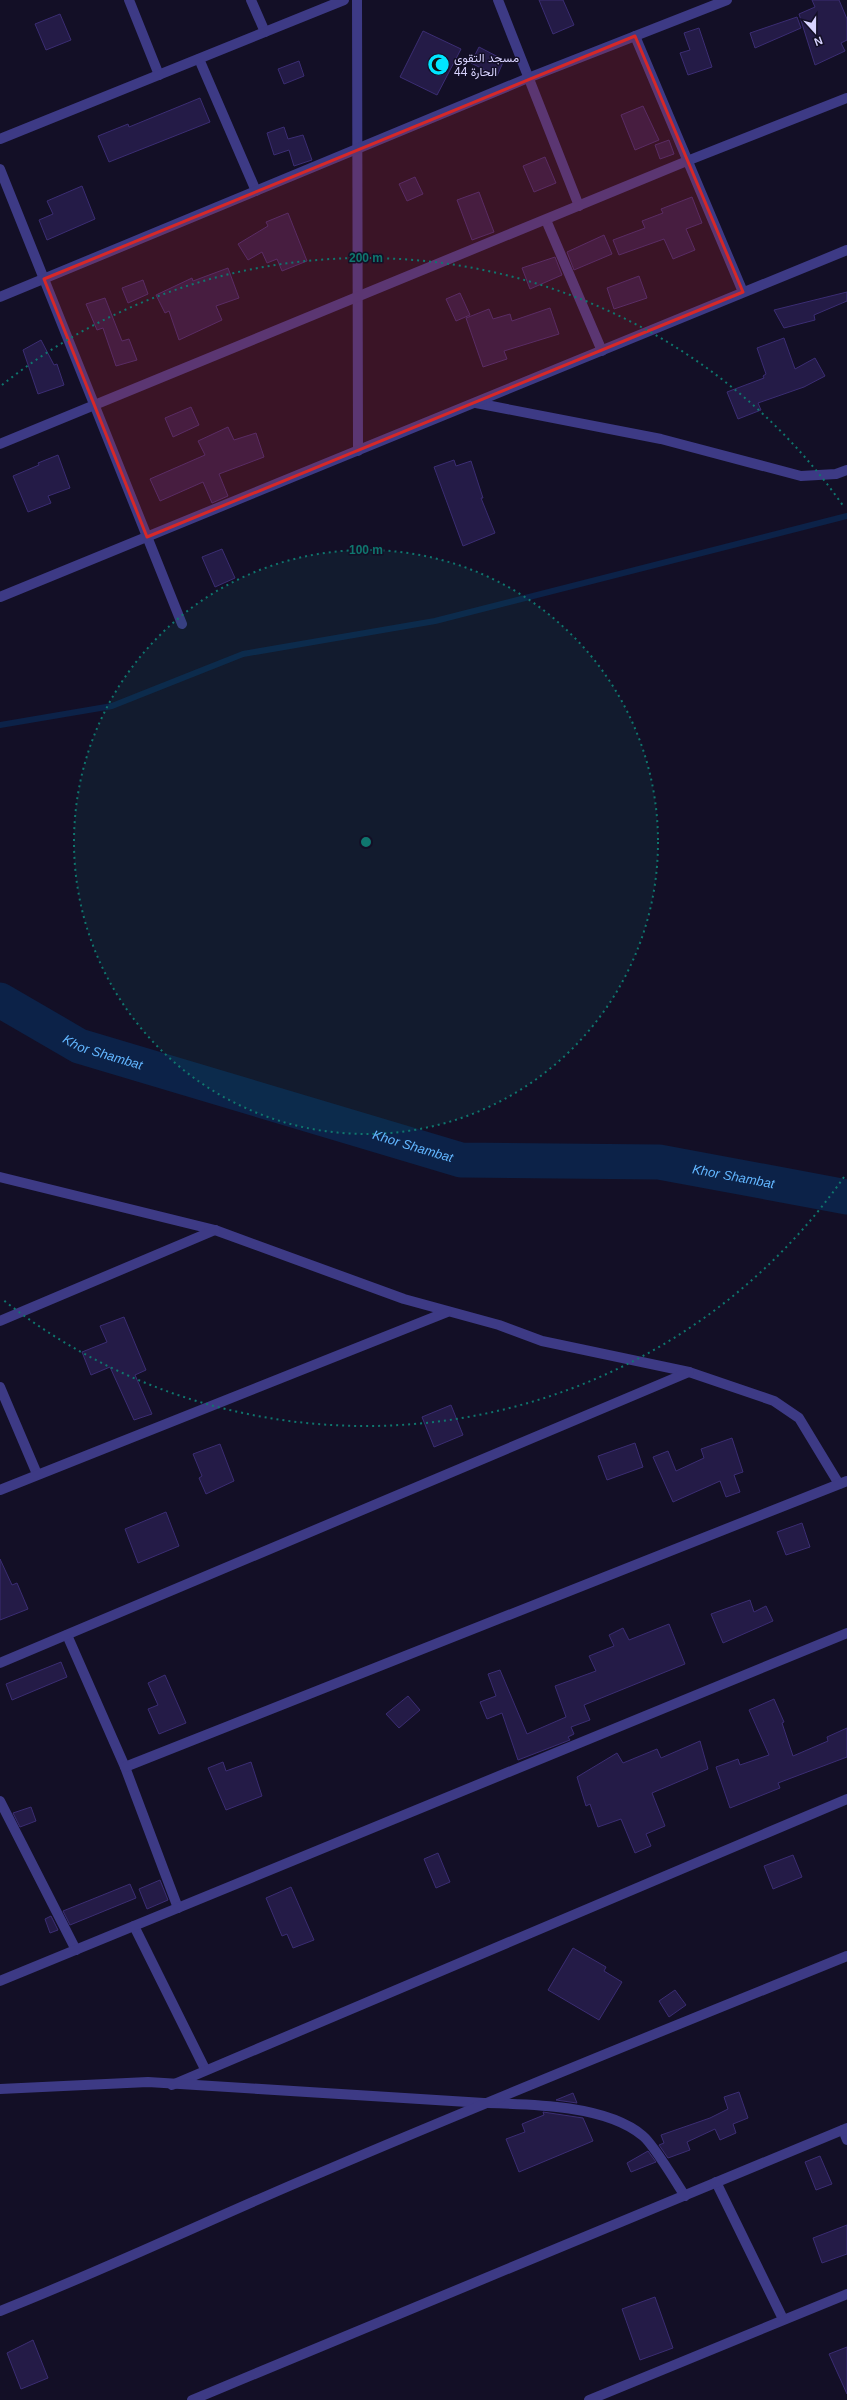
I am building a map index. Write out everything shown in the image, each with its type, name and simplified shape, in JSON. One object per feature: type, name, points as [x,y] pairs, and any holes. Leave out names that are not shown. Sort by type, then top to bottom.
[{"type":"street","points":[[128,0],[159,75]]},
{"type":"street","points":[[251,0],[265,32]]},
{"type":"street","points":[[0,139],[344,0]]},
{"type":"street","points":[[357,0],[358,451]]},
{"type":"street","points":[[498,0],[579,206]]},
{"type":"street","points":[[0,297],[528,78],[727,0]]},
{"type":"street","points":[[635,36],[743,292]]},
{"type":"street","points":[[199,58],[256,191]]},
{"type":"street","points":[[0,444],[687,161],[847,98]]},
{"type":"street","points":[[0,169],[182,624]]},
{"type":"street","points":[[546,220],[602,351]]},
{"type":"street","points":[[0,597],[847,250]]},
{"type":"street","points":[[476,403],[661,439],[801,476],[836,474],[847,470]]},
{"type":"street","points":[[0,1177],[215,1230],[404,1299],[499,1325],[542,1341],[688,1372],[774,1401],[799,1418],[843,1482],[125,1767]]},
{"type":"street","points":[[0,1321],[215,1230]]},
{"type":"street","points":[[0,1490],[447,1312]]},
{"type":"street","points":[[0,1664],[688,1372]]},
{"type":"street","points":[[0,1387],[37,1474]]},
{"type":"street","points":[[0,1982],[847,1633]]},
{"type":"street","points":[[68,1635],[125,1767],[178,1908]]},
{"type":"street","points":[[172,2085],[205,2069],[847,1799]]},
{"type":"street","points":[[0,1801],[76,1950]]},
{"type":"street","points":[[134,1926],[205,2069]]},
{"type":"street","points":[[0,2311],[55,2289],[484,2103],[847,1956]]},
{"type":"street","points":[[0,2089],[148,2082],[172,2085],[484,2103],[531,2104],[597,2114],[621,2122],[644,2136],[684,2196]]},
{"type":"street","points":[[192,2400],[845,2129],[847,2140]]},
{"type":"street","points":[[716,2182],[783,2319]]},
{"type":"street","points":[[589,2400],[847,2294]]},
{"type":"highlighted area","points":[[635,36],[743,292],[147,537],[44,279]]},
{"type":"building","points":[[539,0],[563,0],[574,25],[553,34]]},
{"type":"building","points":[[812,0],[839,0],[847,19],[847,40],[841,43],[845,51],[815,65],[799,14],[815,7]]},
{"type":"building","points":[[60,14],[71,40],[46,50],[35,24]]},
{"type":"building","points":[[797,17],[801,28],[755,48],[750,33]]},
{"type":"building","points":[[699,28],[712,67],[688,75],[680,53],[690,50],[684,33]]},
{"type":"building","points":[[423,31],[461,49],[437,95],[400,77]]},
{"type":"building","points":[[479,47],[504,60],[497,76],[471,63]]},
{"type":"building","points":[[299,61],[304,76],[284,84],[278,69]]},
{"type":"building","points":[[200,98],[210,122],[109,162],[98,136],[128,124],[129,127]]},
{"type":"building","points":[[643,106],[659,140],[635,150],[621,115]]},
{"type":"building","points":[[284,127],[288,139],[303,135],[312,160],[294,166],[289,150],[274,155],[267,133]]},
{"type":"building","points":[[669,140],[674,154],[660,159],[655,145]]},
{"type":"building","points":[[545,157],[556,183],[534,192],[523,166]]},
{"type":"building","points":[[415,177],[423,194],[407,201],[399,184]]},
{"type":"building","points":[[82,186],[95,219],[47,240],[39,220],[53,214],[47,201]]},
{"type":"building","points":[[479,192],[494,232],[472,240],[457,200]]},
{"type":"building","points":[[692,197],[702,223],[686,229],[695,250],[673,259],[664,239],[619,255],[613,240],[645,228],[642,221],[663,213],[661,209]]},
{"type":"building","points":[[288,213],[307,261],[282,271],[277,259],[267,263],[262,252],[248,260],[238,244],[268,226],[266,222]]},
{"type":"building","points":[[604,235],[612,254],[574,270],[567,252]]},
{"type":"building","points":[[555,257],[562,275],[530,289],[522,268]]},
{"type":"building","points":[[228,268],[239,298],[216,306],[222,320],[179,340],[169,311],[165,313],[156,295],[192,278],[193,281]]},
{"type":"building","points":[[639,276],[647,298],[614,309],[607,288]]},
{"type":"building","points":[[143,280],[148,294],[128,303],[122,288]]},
{"type":"building","points":[[847,292],[847,301],[814,315],[815,320],[784,328],[774,310]]},
{"type":"building","points":[[460,293],[470,315],[456,321],[446,299]]},
{"type":"building","points":[[105,298],[122,341],[129,339],[137,360],[116,366],[103,328],[97,330],[86,304]]},
{"type":"building","points":[[550,308],[559,334],[504,351],[507,359],[483,367],[466,318],[489,309],[493,319],[510,314],[512,321]]},
{"type":"building","points":[[784,338],[795,369],[815,358],[825,376],[804,387],[758,403],[761,410],[738,419],[727,392],[764,378],[763,376],[766,374],[757,348]]},
{"type":"building","points":[[41,340],[54,365],[57,364],[64,385],[38,394],[23,350]]},
{"type":"building","points":[[191,407],[199,425],[173,437],[165,418]]},
{"type":"building","points":[[228,427],[234,440],[256,433],[264,457],[219,474],[228,496],[212,503],[203,482],[160,501],[150,479],[205,455],[198,441]]},
{"type":"building","points":[[58,455],[70,488],[48,496],[51,503],[28,512],[13,476],[39,465],[38,463]]},
{"type":"building","points":[[454,460],[456,466],[471,461],[483,498],[481,498],[495,533],[463,546],[434,467]]},
{"type":"building","points":[[222,549],[235,578],[215,587],[202,557]]},
{"type":"building","points":[[124,1317],[146,1370],[135,1375],[152,1414],[134,1420],[110,1367],[91,1375],[82,1352],[107,1342],[100,1326]]},
{"type":"building","points":[[451,1405],[463,1435],[434,1447],[422,1417]]},
{"type":"building","points":[[732,1438],[743,1472],[734,1475],[740,1492],[726,1497],[720,1481],[673,1502],[653,1457],[668,1451],[676,1471],[704,1458],[701,1449]]},
{"type":"building","points":[[635,1443],[643,1467],[607,1480],[598,1456]]},
{"type":"building","points":[[220,1444],[234,1481],[206,1494],[199,1478],[202,1476],[193,1454]]},
{"type":"building","points":[[166,1512],[179,1546],[138,1563],[125,1529]]},
{"type":"building","points":[[802,1523],[810,1547],[786,1555],[777,1532]]},
{"type":"building","points":[[0,1559],[12,1585],[17,1583],[28,1609],[0,1620]]},
{"type":"building","points":[[750,1600],[754,1612],[766,1606],[773,1621],[723,1643],[711,1614]]},
{"type":"building","points":[[669,1624],[685,1664],[584,1705],[590,1720],[571,1727],[574,1734],[568,1737],[570,1740],[518,1760],[502,1713],[487,1719],[480,1702],[496,1696],[488,1674],[500,1670],[527,1734],[566,1717],[555,1686],[596,1671],[589,1656],[614,1646],[609,1635],[623,1628],[629,1640]]},
{"type":"building","points":[[61,1662],[67,1677],[12,1700],[6,1684]]},
{"type":"building","points":[[165,1675],[186,1723],[159,1734],[148,1709],[158,1705],[148,1683]]},
{"type":"building","points":[[408,1696],[420,1710],[399,1728],[386,1714]]},
{"type":"building","points":[[774,1699],[784,1722],[782,1723],[793,1756],[828,1741],[827,1737],[847,1728],[847,1757],[778,1783],[780,1788],[730,1808],[716,1767],[738,1759],[740,1765],[769,1755],[749,1710]]},
{"type":"building","points":[[700,1741],[708,1769],[652,1793],[665,1826],[646,1834],[651,1846],[635,1853],[621,1819],[598,1827],[590,1804],[586,1806],[577,1777],[617,1753],[623,1763],[657,1749],[661,1758]]},
{"type":"building","points":[[223,1762],[226,1771],[251,1762],[262,1796],[226,1810],[208,1768]]},
{"type":"building","points":[[31,1807],[36,1821],[20,1827],[13,1813]]},
{"type":"building","points":[[438,1853],[450,1882],[436,1888],[424,1859]]},
{"type":"building","points":[[793,1855],[802,1877],[773,1889],[764,1866]]},
{"type":"building","points":[[160,1880],[168,1900],[147,1909],[139,1889]]},
{"type":"building","points":[[130,1884],[136,1898],[70,1925],[63,1911]]},
{"type":"building","points":[[291,1887],[314,1940],[293,1948],[287,1934],[282,1936],[266,1898]]},
{"type":"building","points":[[51,1916],[58,1930],[50,1933],[45,1919]]},
{"type":"building","points":[[573,1948],[606,1967],[604,1971],[622,1982],[599,2020],[548,1990]]},
{"type":"building","points":[[675,1990],[686,2005],[669,2017],[659,2001]]},
{"type":"building","points":[[739,2092],[748,2118],[733,2124],[736,2133],[720,2140],[715,2129],[687,2142],[690,2150],[668,2158],[659,2145],[664,2143],[661,2135],[710,2118],[728,2109],[724,2097]]},
{"type":"building","points":[[573,2093],[577,2103],[556,2100]]},
{"type":"building","points":[[543,2112],[583,2118],[593,2141],[519,2172],[506,2139],[525,2132],[522,2124],[544,2115]]},
{"type":"building","points":[[648,2151],[656,2162],[631,2172],[627,2163]]},
{"type":"building","points":[[820,2156],[832,2184],[816,2190],[805,2162]]},
{"type":"building","points":[[847,2225],[847,2254],[822,2263],[813,2238]]},
{"type":"building","points":[[655,2297],[673,2348],[640,2360],[622,2309]]},
{"type":"building","points":[[33,2340],[48,2378],[21,2389],[7,2353]]},
{"type":"building","points":[[847,2347],[847,2394],[829,2354]]},
{"type":"waterway","points":[[0,725],[112,706],[243,654],[435,621],[847,516]]},
{"type":"waterway","name":"Khor Shambat","points":[[0,1000],[79,1046],[461,1160],[659,1162],[847,1197]]},
{"type":"place","name":"مسجد التقوي الحارة 44","points":[[439,65]]}]
